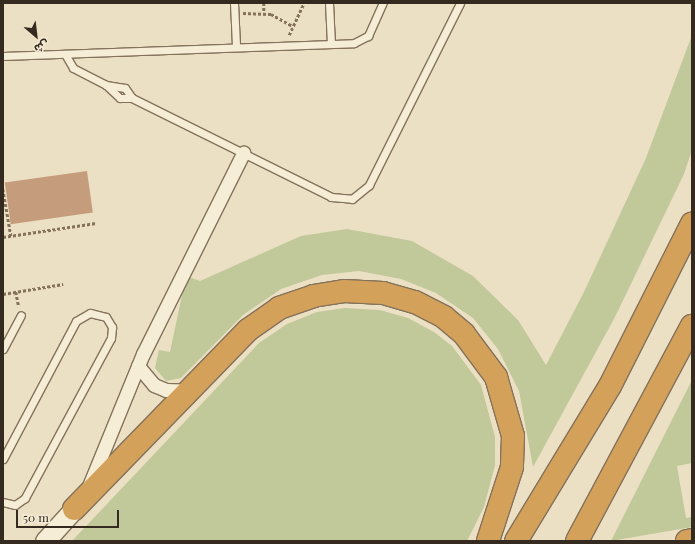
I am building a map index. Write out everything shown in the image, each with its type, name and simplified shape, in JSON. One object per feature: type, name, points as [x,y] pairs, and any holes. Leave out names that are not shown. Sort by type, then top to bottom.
[{"type":"highway","points":[[516,541],[610,386],[692,224]]},
{"type":"highway","points":[[74,509],[191,391],[248,330],[279,308],[312,296],[344,291],[383,293],[415,302],[444,317],[464,334],[496,377],[506,405],[512,436],[512,467],[488,541]]},
{"type":"highway","points":[[578,538],[692,326]]},
{"type":"highway","points":[[687,541],[692,540]]},
{"type":"street","points":[[45,541],[74,509],[99,465],[138,366],[243,153]]},
{"type":"street","points":[[138,366],[145,377],[166,390],[191,391]]},
{"type":"lane","points":[[234,3],[236,46]]},
{"type":"lane","points":[[329,3],[330,44]]},
{"type":"lane","points":[[3,56],[236,46],[330,44],[364,40],[383,3]]},
{"type":"lane","points":[[106,85],[121,86],[132,98],[331,198],[345,200],[358,196],[369,185],[460,3]]},
{"type":"lane","points":[[65,54],[73,68],[106,85],[120,98],[132,98]]},
{"type":"lane","points":[[3,460],[76,321],[90,313],[106,317],[112,327],[111,338],[26,498],[15,505],[3,502]]},
{"type":"lane","points":[[3,349],[22,315]]},
{"type":"path","points":[[264,3],[264,12]]},
{"type":"path","points":[[284,45],[304,3]]},
{"type":"path","points":[[234,13],[264,12],[293,26]]},
{"type":"path","points":[[3,189],[11,236]]},
{"type":"path","points":[[3,237],[96,223]]},
{"type":"path","points":[[3,294],[63,284]]},
{"type":"path","points":[[16,292],[22,315]]},
{"type":"green space","points":[[692,35],[692,150],[684,174],[615,317],[533,467],[519,391],[498,349],[473,318],[436,293],[401,279],[359,271],[322,275],[281,289],[243,315],[181,378],[166,381],[155,368],[159,350],[170,352],[186,276],[200,281],[301,236],[347,229],[412,241],[473,276],[518,320],[546,365],[584,292],[646,158]]},
{"type":"green space","points":[[345,308],[380,310],[408,318],[434,332],[452,346],[481,385],[495,437],[495,465],[484,507],[467,541],[72,541],[259,343],[287,324],[317,312]]},
{"type":"green space","points":[[692,380],[692,463],[677,466],[686,518],[692,517],[692,527],[611,541]]},
{"type":"building","points":[[87,171],[93,213],[11,224],[5,183]]}]
